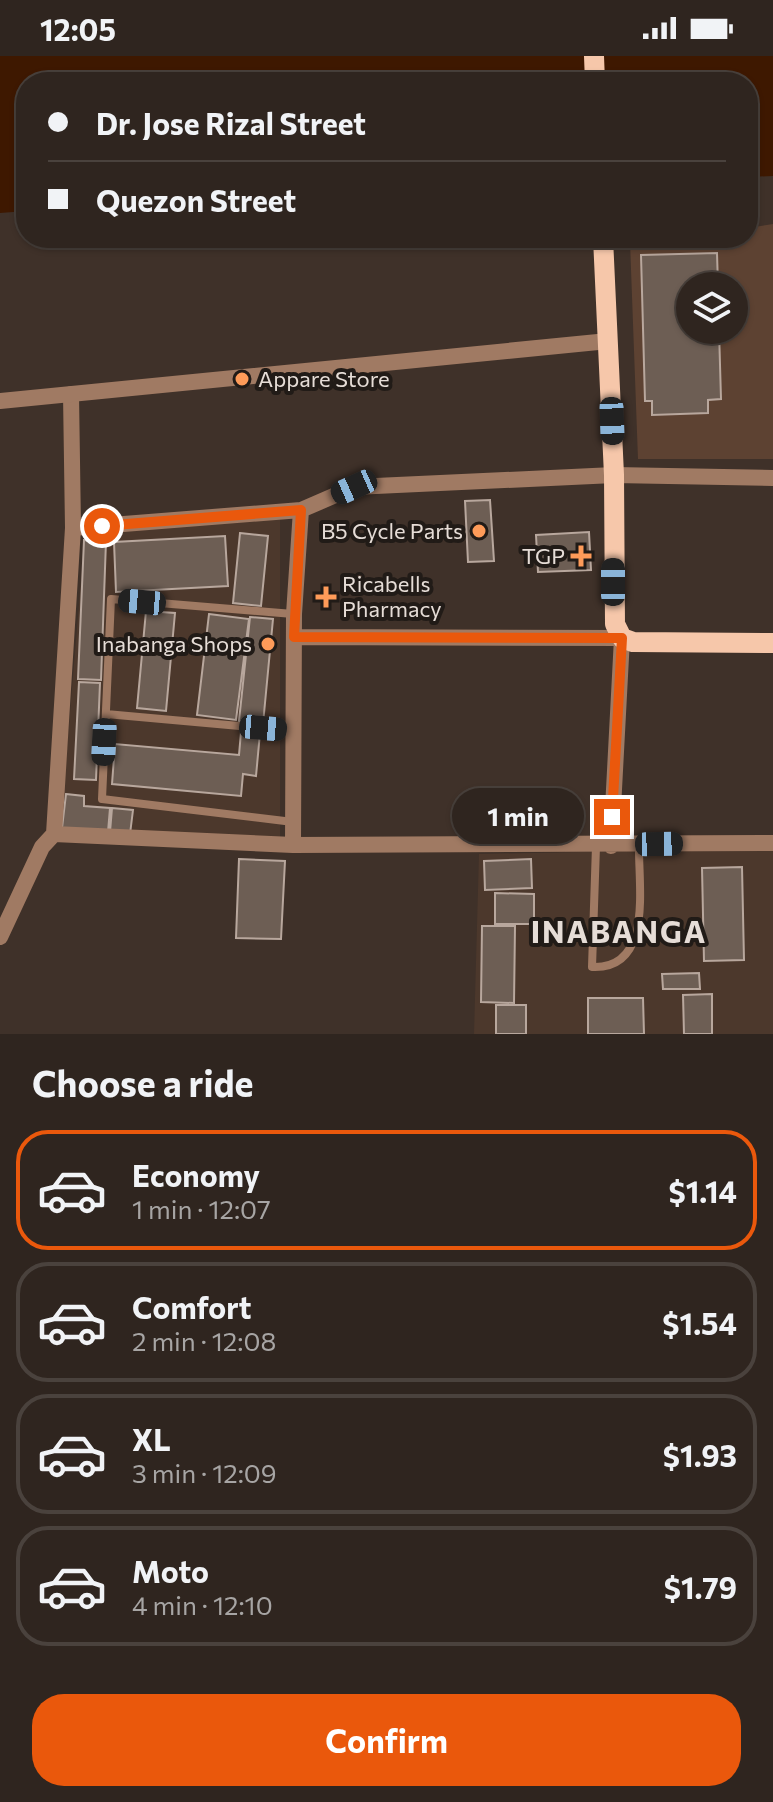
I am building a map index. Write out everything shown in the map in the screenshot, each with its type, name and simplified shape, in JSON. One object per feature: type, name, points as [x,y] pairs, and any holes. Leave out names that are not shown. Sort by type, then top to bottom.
[{"type":"main road","points":[[604,248],[614,475],[615,624],[622,638],[633,642],[773,643]]},
{"type":"street","points":[[0,401],[608,341]]},
{"type":"street","points":[[0,937],[42,847],[54,834],[73,528],[71,394]]},
{"type":"street","points":[[73,528],[301,510],[354,487],[614,475],[773,478]]},
{"type":"street","points":[[293,845],[294,614],[301,510]]},
{"type":"street","points":[[294,637],[622,638],[604,846]]},
{"type":"street","points":[[54,834],[293,845],[773,843]]},
{"type":"lane","points":[[293,822],[102,799],[111,599],[294,614]]},
{"type":"lane","points":[[106,714],[294,731]]},
{"type":"lane","points":[[604,846],[592,967],[600,968],[623,960],[636,938],[639,844]]},
{"type":"shaded area","points":[[0,56],[773,56],[773,176],[758,177],[758,72],[16,72],[16,212],[0,213]]},
{"type":"shaded area","points":[[773,224],[773,459],[638,459],[630,248],[758,248],[758,226]]},
{"type":"shaded area","points":[[280,518],[280,840],[60,831],[85,533]]},
{"type":"shaded area","points":[[773,848],[773,1034],[474,1034],[479,854]]},
{"type":"building","points":[[717,253],[718,272],[676,272],[676,344],[719,344],[721,399],[708,400],[708,413],[652,415],[652,401],[645,401],[641,255]]},
{"type":"building","name":"B5 Cycle Parts","points":[[490,500],[494,561],[468,562],[465,501]]},
{"type":"building","points":[[589,532],[591,570],[538,572],[536,535]]},
{"type":"building","points":[[240,533],[268,536],[261,606],[233,603]]},
{"type":"building","points":[[225,536],[228,586],[116,592],[114,542]]},
{"type":"building","points":[[84,540],[106,541],[101,680],[78,679]]},
{"type":"building","points":[[146,611],[175,613],[166,711],[137,708]]},
{"type":"building","points":[[209,614],[249,619],[236,720],[197,715]]},
{"type":"building","points":[[250,617],[273,619],[263,724],[239,721]]},
{"type":"building","points":[[79,682],[100,683],[96,780],[74,779]]},
{"type":"building","points":[[241,732],[260,733],[256,776],[243,774],[241,796],[112,784],[115,744],[239,755]]},
{"type":"building","points":[[66,794],[84,796],[84,806],[110,808],[108,832],[62,828]]},
{"type":"building","points":[[112,808],[133,810],[130,834],[110,832]]},
{"type":"building","points":[[239,859],[285,861],[281,939],[236,938]]},
{"type":"building","points":[[531,859],[532,888],[485,890],[484,861]]},
{"type":"building","points":[[742,867],[744,960],[704,961],[702,868]]},
{"type":"building","points":[[495,893],[534,894],[534,924],[495,924]]},
{"type":"building","points":[[482,926],[515,926],[514,1003],[481,1002]]},
{"type":"building","points":[[699,973],[700,989],[663,989],[662,974]]},
{"type":"building","points":[[712,994],[712,1034],[684,1034],[683,995]]},
{"type":"building","points":[[588,998],[643,998],[644,1034],[588,1034]]},
{"type":"building","points":[[496,1005],[526,1005],[526,1034],[496,1034]]},
{"type":"place","name":"Appare Store","points":[[242,379]]},
{"type":"place","name":"B5 Cycle Parts","points":[[479,531]]},
{"type":"place","name":"TGP","points":[[581,556]]},
{"type":"place","name":"Ricabells Pharmacy","points":[[326,597]]},
{"type":"place","name":"Inabanga Shops","points":[[268,644]]},
{"type":"district","name":"INABANGA","points":[[619,933]]},
{"type":"route","points":[[102,526],[301,510],[294,637],[622,638],[612,817]]}]
